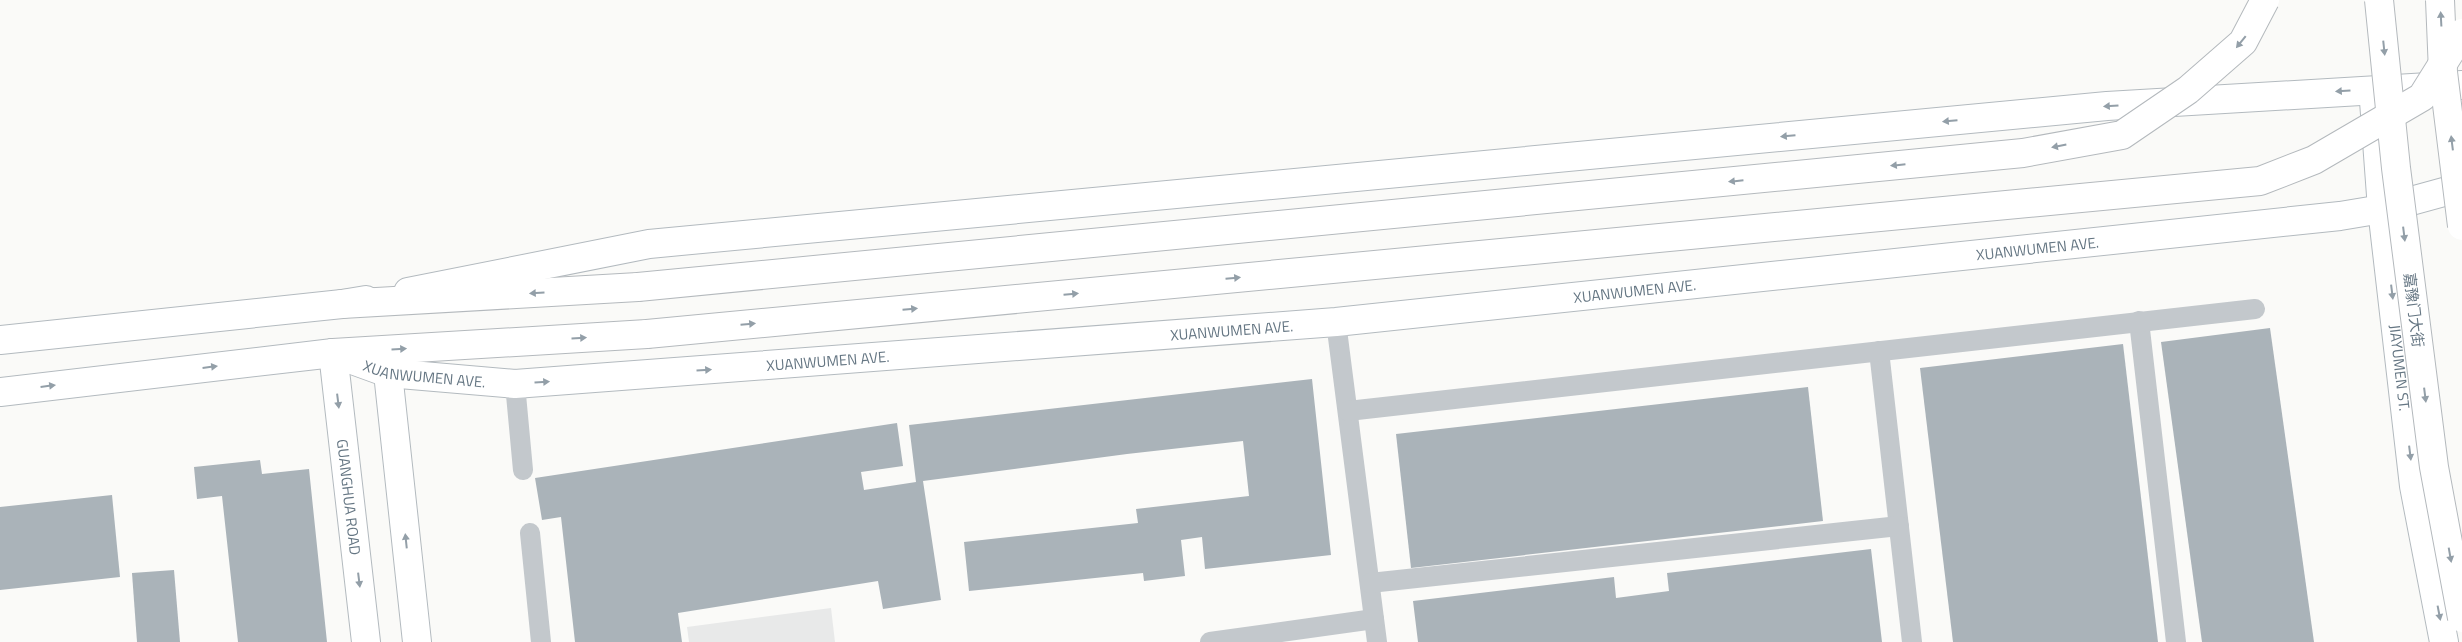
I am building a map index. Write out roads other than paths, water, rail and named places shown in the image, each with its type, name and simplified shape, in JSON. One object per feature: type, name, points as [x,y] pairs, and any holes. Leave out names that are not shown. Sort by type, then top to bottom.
[{"type":"main road","points":[[0,340],[342,304],[638,287],[2023,153],[2122,135],[2188,90],[2242,42],[2265,0]]},
{"type":"main road","name":"嘉豫门大街","points":[[2379,0],[2397,178],[2434,467],[2462,618]]},
{"type":"main road","points":[[2440,0],[2443,72],[2462,226]]},
{"type":"main road","points":[[333,353],[647,334],[2260,181],[2314,160],[2422,97],[2462,32]]},
{"type":"main road","points":[[342,304],[650,244],[2097,107],[2462,85]]},
{"type":"main road","name":"JIAYUMEN ST.","points":[[2373,89],[2382,209],[2414,486],[2444,642]]},
{"type":"main road","name":"XUANWUMEN AVE.","points":[[0,392],[333,353],[388,373],[516,384],[1336,322],[2340,216],[2382,209],[2462,187]]},
{"type":"main road","name":"GUANGHUA ROAD","points":[[333,353],[366,642]]},
{"type":"main road","points":[[388,373],[417,642]]},
{"type":"lane","points":[[1348,411],[2255,308]]},
{"type":"lane","points":[[2139,321],[2176,642]]},
{"type":"lane","points":[[1336,322],[1377,642]]},
{"type":"lane","points":[[1879,351],[1912,642]]},
{"type":"lane","points":[[516,384],[523,470]]},
{"type":"lane","points":[[1370,583],[1899,526]]},
{"type":"lane","points":[[530,533],[541,642]]},
{"type":"lane","points":[[1210,642],[1374,619]]}]
